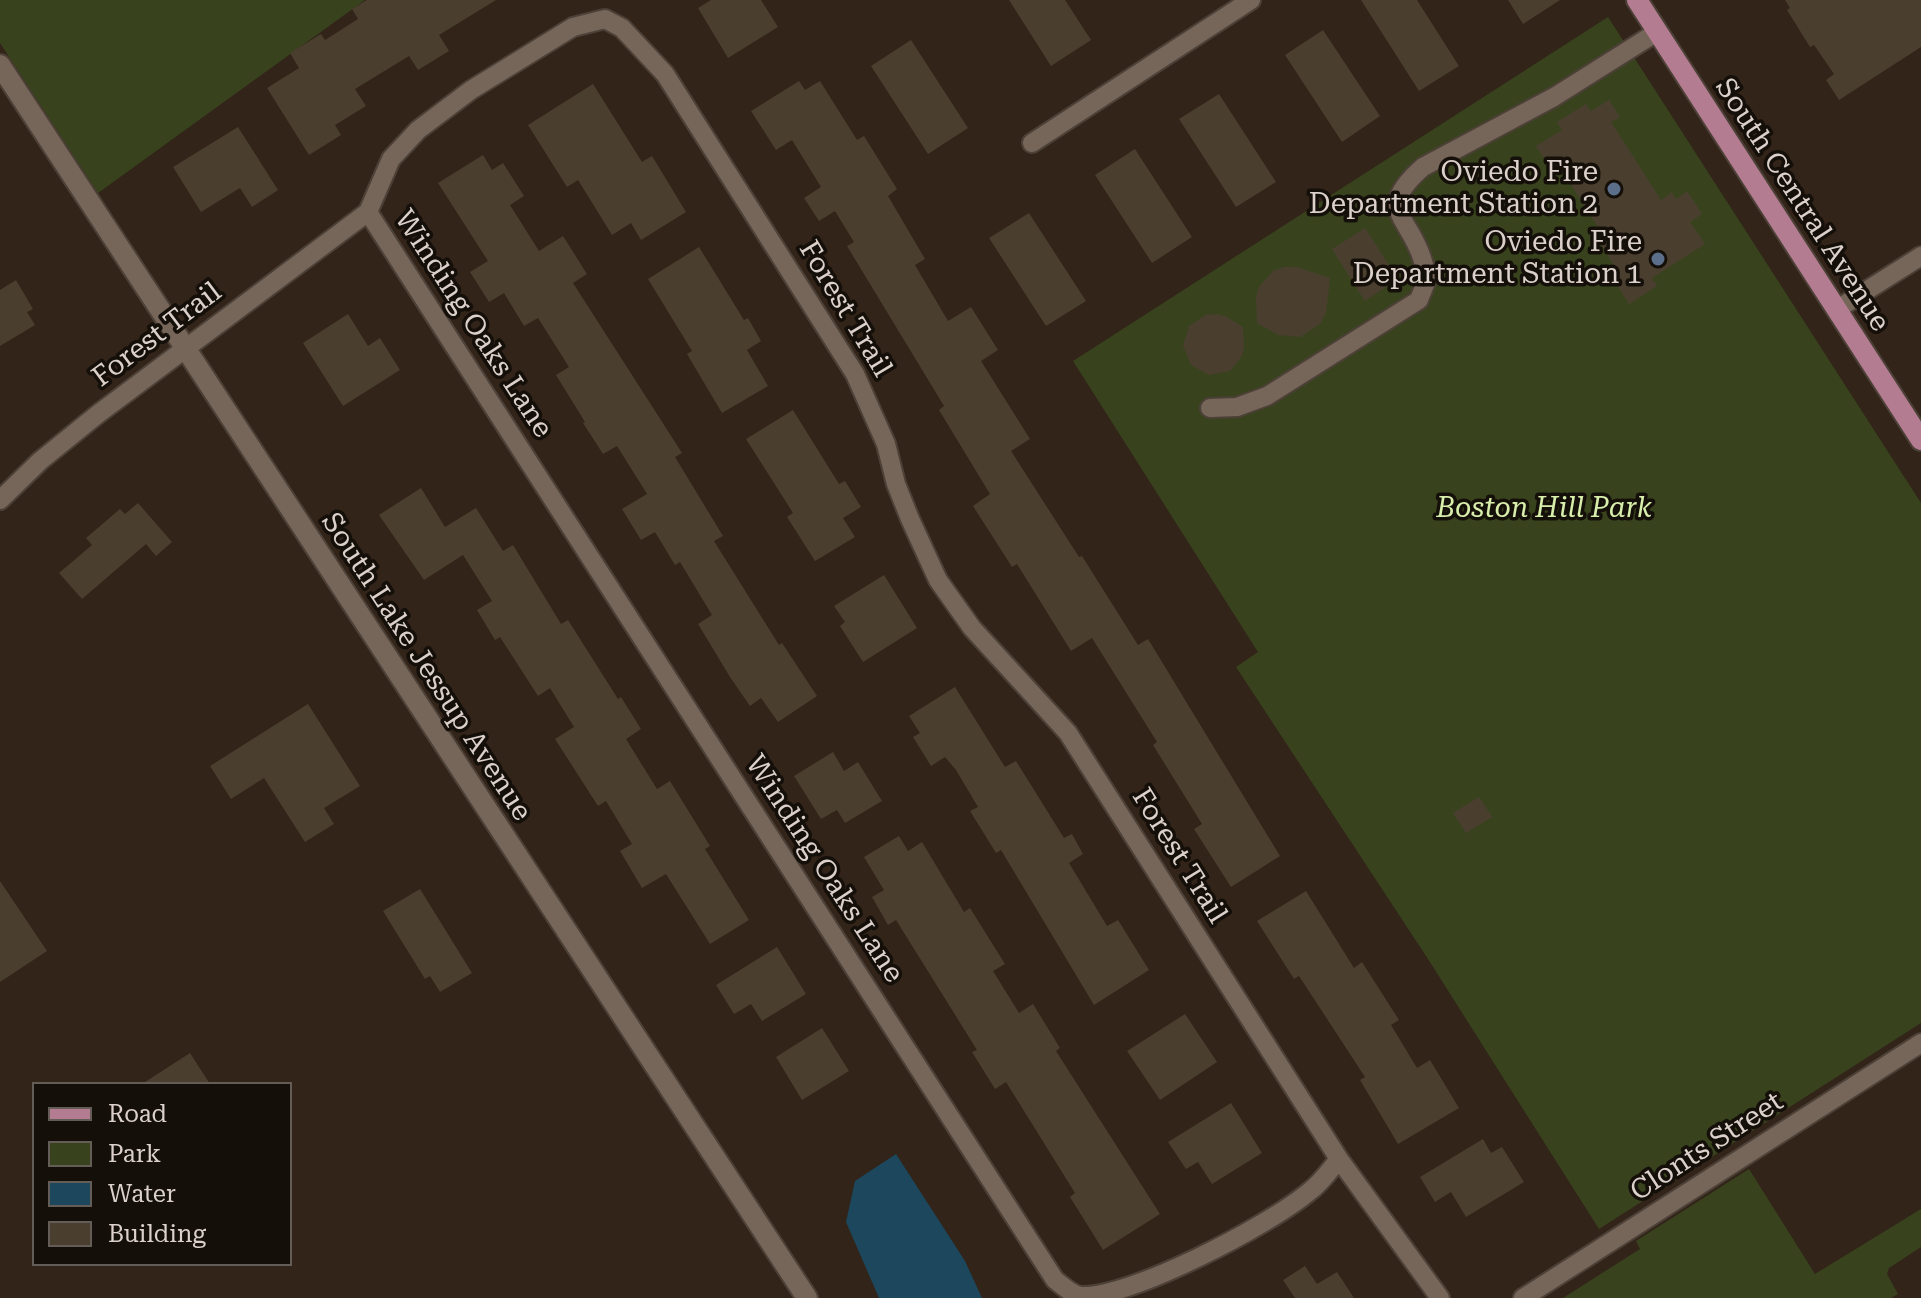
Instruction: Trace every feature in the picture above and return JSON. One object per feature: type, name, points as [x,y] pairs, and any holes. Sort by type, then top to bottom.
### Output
[{"type":"main road","name":"South Central Avenue","points":[[1637,0],[1921,440]]},
{"type":"street","points":[[1032,143],[1251,0]]},
{"type":"street","name":"Forest Trail","points":[[0,500],[40,461],[368,212],[391,159],[418,130],[471,90],[573,27],[605,19],[622,28],[665,74],[855,374],[886,444],[896,484],[910,519],[938,580],[972,628],[1068,733],[1339,1159],[1440,1298]]},
{"type":"street","points":[[1210,408],[1237,407],[1267,396],[1419,300],[1427,276],[1417,245],[1401,221],[1397,204],[1404,183],[1423,167],[1554,97],[1657,32]]},
{"type":"street","name":"South Lake Jessup Avenue","points":[[0,65],[807,1298]]},
{"type":"street","name":"Winding Oaks Lane","points":[[368,212],[1055,1280],[1077,1296],[1105,1294],[1163,1275],[1258,1224],[1311,1191],[1339,1159]]},
{"type":"street","points":[[1836,310],[1921,256]]},
{"type":"street","name":"Clonts Street","points":[[1523,1298],[1921,1043]]},
{"type":"green space","points":[[0,0],[365,0],[98,193],[0,43]]},
{"type":"green space","name":"Boston Hill Park","points":[[1608,17],[1921,503],[1921,1023],[1599,1229],[1428,959],[1236,667],[1258,652],[1073,361]]},
{"type":"green space","points":[[1749,1169],[1815,1274],[1921,1209],[1921,1247],[1889,1268],[1887,1274],[1898,1294],[1891,1298],[1563,1298],[1640,1249],[1636,1241]]},
{"type":"water","points":[[896,1154],[965,1261],[982,1298],[879,1298],[846,1222],[855,1181]]},
{"type":"building","points":[[367,0],[496,0],[439,35],[449,51],[418,70],[409,56],[355,89],[366,106],[335,125],[341,135],[309,155],[267,88],[299,68],[290,53],[321,34],[325,40],[358,19],[352,9]]},
{"type":"building","points":[[711,0],[761,0],[778,27],[728,58],[698,8]]},
{"type":"building","points":[[1009,0],[1065,0],[1091,40],[1051,66]]},
{"type":"building","points":[[1361,0],[1417,0],[1459,66],[1419,91]]},
{"type":"building","points":[[1508,0],[1560,0],[1523,24]]},
{"type":"building","points":[[1785,0],[1921,0],[1921,47],[1839,100],[1826,80],[1834,74],[1814,45],[1810,47],[1787,10],[1790,8]]},
{"type":"building","points":[[1323,30],[1380,116],[1342,142],[1285,55]]},
{"type":"building","points":[[911,40],[968,128],[928,154],[871,66]]},
{"type":"building","points":[[799,81],[805,90],[820,81],[857,140],[864,136],[897,189],[888,196],[925,259],[915,265],[948,321],[971,307],[998,350],[981,361],[1030,439],[1011,451],[1138,645],[1148,639],[1280,856],[1231,887],[1194,829],[1202,824],[1153,745],[1157,742],[1092,638],[1071,651],[1017,564],[1012,567],[973,506],[990,494],[939,410],[944,406],[847,246],[854,242],[835,211],[819,221],[804,198],[821,187],[792,140],[776,150],[751,111]]},
{"type":"building","points":[[593,84],[642,162],[652,156],[686,212],[641,240],[631,223],[612,235],[578,180],[567,187],[528,125]]},
{"type":"building","points":[[1219,94],[1276,182],[1236,207],[1179,119]]},
{"type":"building","points":[[1609,100],[1620,117],[1611,122],[1661,200],[1672,192],[1676,199],[1687,191],[1702,214],[1690,222],[1705,244],[1652,278],[1657,286],[1629,304],[1612,277],[1619,273],[1599,242],[1605,238],[1554,158],[1547,163],[1536,146],[1562,130],[1557,122],[1586,104],[1591,111]]},
{"type":"building","points":[[238,127],[278,190],[252,207],[240,188],[201,212],[173,167]]},
{"type":"building","points":[[1135,149],[1192,237],[1152,263],[1095,175]]},
{"type":"building","points":[[483,155],[492,170],[503,163],[524,196],[510,205],[539,251],[563,236],[587,274],[573,283],[682,453],[675,457],[723,536],[714,541],[779,645],[782,643],[817,696],[778,722],[761,698],[750,706],[730,677],[698,624],[712,615],[680,562],[675,565],[655,532],[641,540],[622,509],[647,494],[617,446],[603,454],[583,423],[556,375],[569,367],[538,318],[524,326],[504,293],[489,302],[470,272],[488,261],[438,183]]},
{"type":"building","points":[[1029,213],[1086,301],[1046,326],[989,238]]},
{"type":"building","points":[[1365,228],[1398,279],[1365,301],[1332,249]]},
{"type":"building","points":[[699,247],[744,320],[748,318],[761,341],[747,350],[768,386],[722,413],[687,354],[692,351],[648,279]]},
{"type":"building","points":[[1297,267],[1330,278],[1326,313],[1320,324],[1300,337],[1278,335],[1257,323],[1258,288],[1273,271]]},
{"type":"building","points":[[16,280],[33,309],[27,312],[35,325],[0,346],[0,290]]},
{"type":"building","points":[[348,314],[368,346],[380,338],[400,370],[343,406],[303,343]]},
{"type":"building","points":[[1216,314],[1243,327],[1244,347],[1242,356],[1230,371],[1209,375],[1191,365],[1183,346],[1189,326],[1206,315]]},
{"type":"building","points":[[793,410],[839,484],[845,481],[861,507],[843,518],[855,537],[815,561],[787,517],[793,513],[746,439]]},
{"type":"building","points":[[421,488],[445,527],[476,508],[503,551],[513,545],[561,624],[568,620],[618,699],[621,697],[641,729],[626,739],[657,789],[670,781],[710,846],[705,849],[749,920],[710,944],[666,874],[642,888],[620,851],[632,844],[606,801],[598,806],[555,739],[574,727],[550,688],[538,696],[500,637],[495,640],[477,610],[492,601],[463,555],[424,580],[379,515]]},
{"type":"building","points":[[138,503],[172,542],[156,556],[146,544],[82,599],[59,573],[92,545],[86,538],[120,509],[125,514]]},
{"type":"building","points":[[884,575],[917,628],[863,662],[840,626],[845,622],[834,606]]},
{"type":"building","points":[[955,687],[1005,767],[1016,761],[1064,838],[1072,834],[1083,854],[1069,863],[1107,926],[1118,920],[1149,970],[1094,1005],[1001,850],[996,853],[970,811],[978,807],[956,770],[945,757],[931,766],[913,737],[920,733],[909,716]]},
{"type":"building","points":[[308,704],[360,786],[324,808],[334,824],[305,842],[264,778],[231,799],[210,766]]},
{"type":"building","points":[[833,752],[844,771],[858,762],[882,801],[845,823],[837,810],[821,819],[794,776]]},
{"type":"building","points":[[1479,797],[1492,817],[1466,833],[1453,813]]},
{"type":"building","points":[[899,836],[908,851],[922,842],[964,912],[970,908],[1005,964],[993,971],[1019,1013],[1033,1004],[1060,1048],[1056,1051],[1160,1214],[1103,1250],[1070,1197],[1075,1193],[1006,1082],[995,1089],[972,1052],[977,1050],[896,920],[888,925],[872,897],[884,890],[864,857]]},
{"type":"building","points":[[0,881],[47,951],[0,982]]},
{"type":"building","points":[[420,889],[472,973],[440,992],[430,976],[425,979],[383,911]]},
{"type":"building","points":[[1306,891],[1354,968],[1362,962],[1399,1020],[1391,1025],[1417,1068],[1430,1060],[1459,1108],[1398,1144],[1360,1080],[1365,1077],[1299,976],[1294,979],[1257,921]]},
{"type":"building","points":[[777,947],[806,994],[762,1021],[751,1004],[734,1014],[716,985]]},
{"type":"building","points":[[1185,1014],[1217,1062],[1160,1100],[1127,1051]]},
{"type":"building","points":[[822,1028],[849,1071],[802,1100],[776,1057]]},
{"type":"building","points":[[190,1053],[209,1082],[145,1082]]},
{"type":"building","points":[[1231,1103],[1262,1153],[1212,1184],[1198,1162],[1186,1169],[1168,1142]]},
{"type":"building","points":[[1483,1139],[1491,1153],[1502,1147],[1524,1182],[1466,1217],[1451,1192],[1435,1202],[1420,1177]]},
{"type":"building","points":[[1305,1266],[1317,1284],[1337,1272],[1354,1298],[1295,1298],[1283,1280]]},
{"type":"place","name":"Oviedo Fire Department Station 2","points":[[1614,189]]},
{"type":"place","name":"Oviedo Fire Department Station 1","points":[[1658,259]]}]
